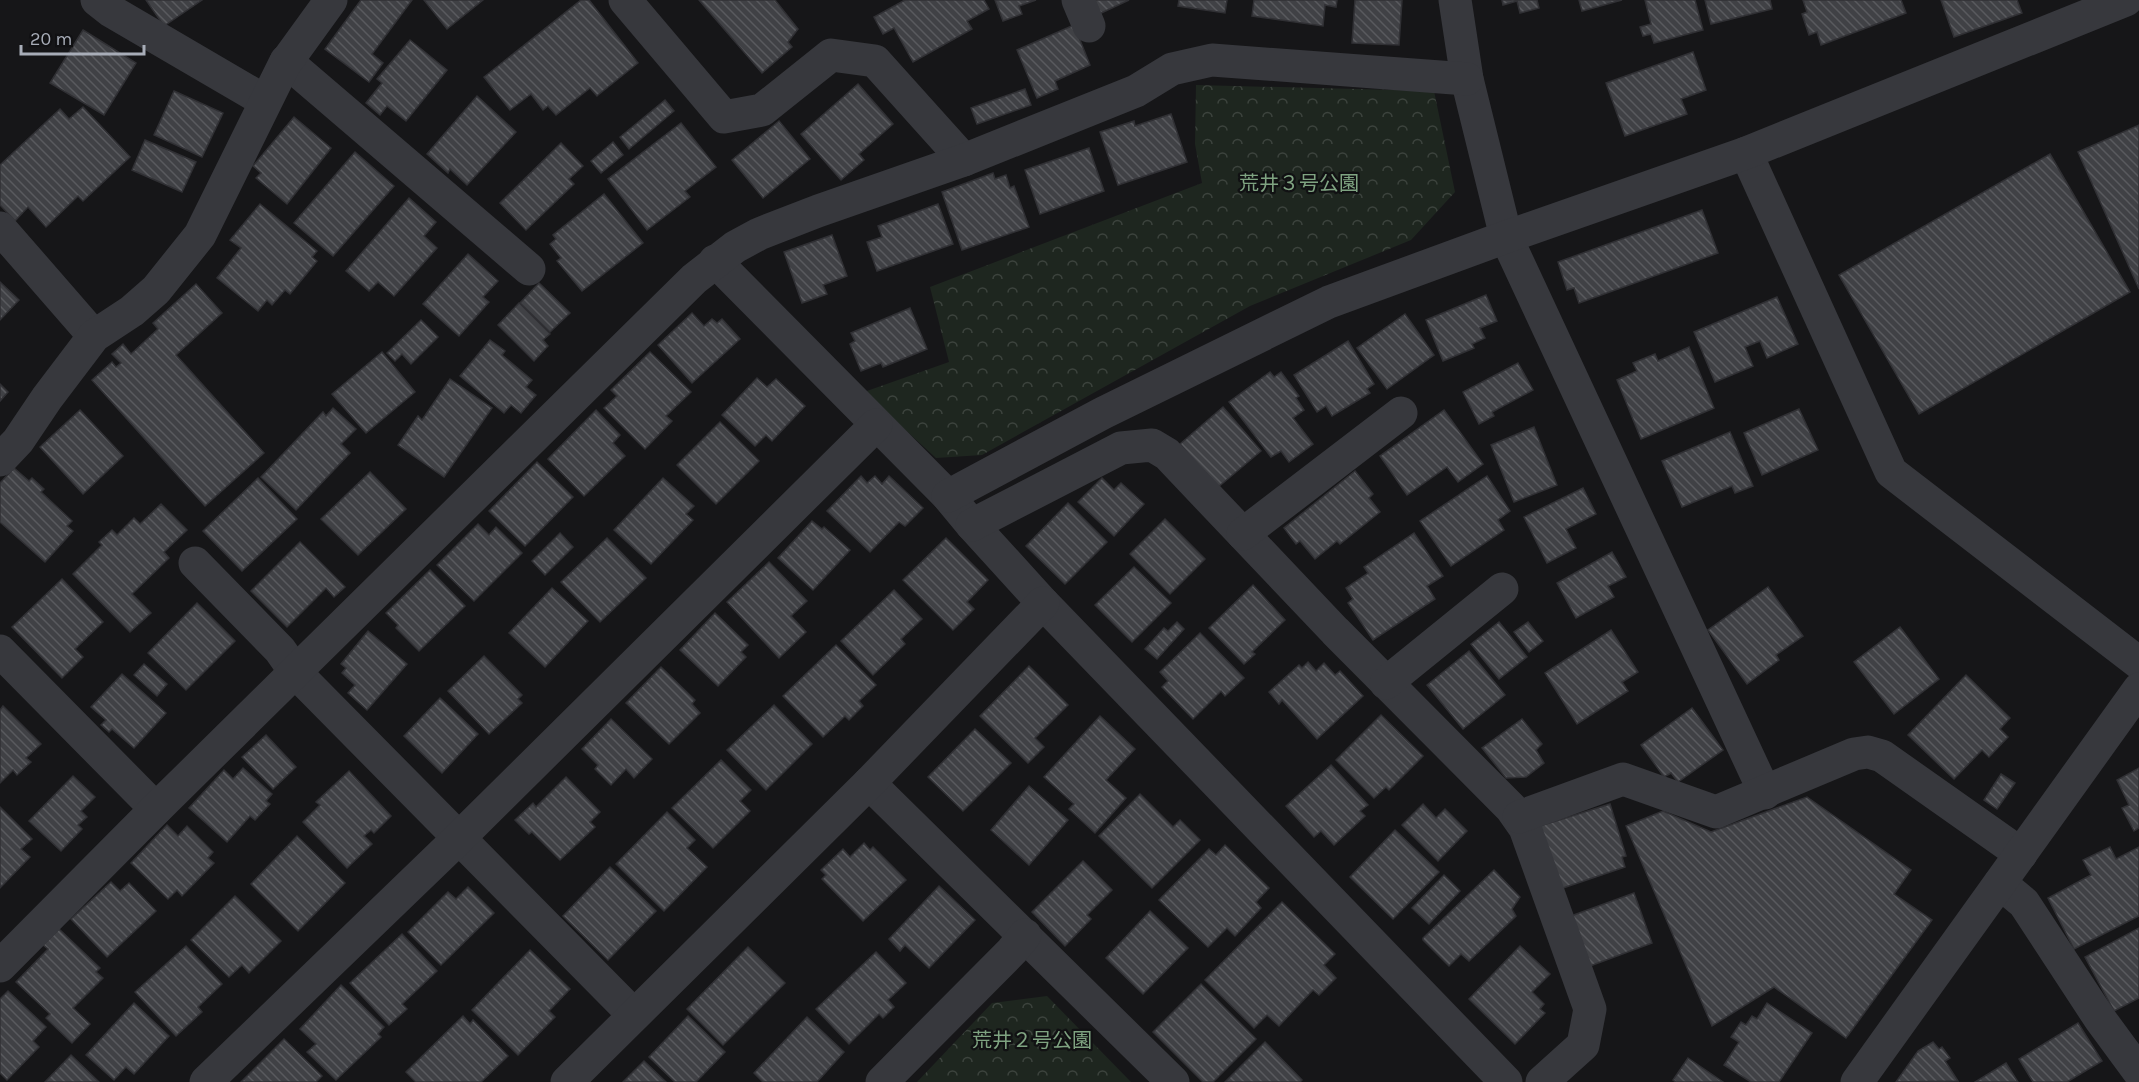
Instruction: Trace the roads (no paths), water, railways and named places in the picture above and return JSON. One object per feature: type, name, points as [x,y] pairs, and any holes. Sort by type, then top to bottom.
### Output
[{"type":"street","points":[[97,0],[111,11],[265,101]]},
{"type":"street","points":[[0,460],[18,441],[94,336],[132,311],[156,290],[200,235],[286,61],[331,0]]},
{"type":"street","points":[[625,0],[724,117],[762,110],[831,55],[875,61],[964,160]]},
{"type":"street","points":[[1455,0],[1467,79],[1506,237],[1765,793]]},
{"type":"street","points":[[948,496],[1103,413],[1329,302],[1746,153],[2126,0]]},
{"type":"street","points":[[6,948],[156,809],[296,673],[694,279],[735,247],[759,234],[818,211],[964,160],[1136,91],[1172,69],[1212,60],[1467,79]]},
{"type":"street","points":[[286,61],[529,269]]},
{"type":"street","points":[[1746,153],[1891,472],[2139,663]]},
{"type":"street","points":[[0,228],[94,336]]},
{"type":"street","points":[[715,261],[948,496],[1043,603],[1506,1082]]},
{"type":"street","points":[[1243,534],[1401,413]]},
{"type":"street","points":[[206,1082],[460,837],[876,425]]},
{"type":"street","points":[[972,525],[1121,448],[1152,445],[1167,454],[1386,683],[1519,817],[1525,828],[1590,1009],[1583,1045],[1542,1082]]},
{"type":"street","points":[[195,563],[280,650],[296,673],[634,1016]]},
{"type":"street","points":[[1386,683],[1502,589]]},
{"type":"street","points":[[567,1082],[869,783],[1043,603]]},
{"type":"street","points":[[0,651],[156,809]]},
{"type":"street","points":[[1857,1082],[2139,689]]},
{"type":"street","points":[[1519,817],[1623,779],[1716,812],[1854,754],[1869,752],[1882,756],[2021,854]]},
{"type":"street","points":[[869,783],[1173,1082]]},
{"type":"street","points":[[2000,883],[2024,903],[2100,1019],[2139,1072]]},
{"type":"street","points":[[882,1082],[1012,951],[1025,934]]},
{"type":"park label","name":"荒井３号公園","points":[[1299,183]]},
{"type":"park label","name":"荒井２号公園","points":[[1032,1040]]}]
